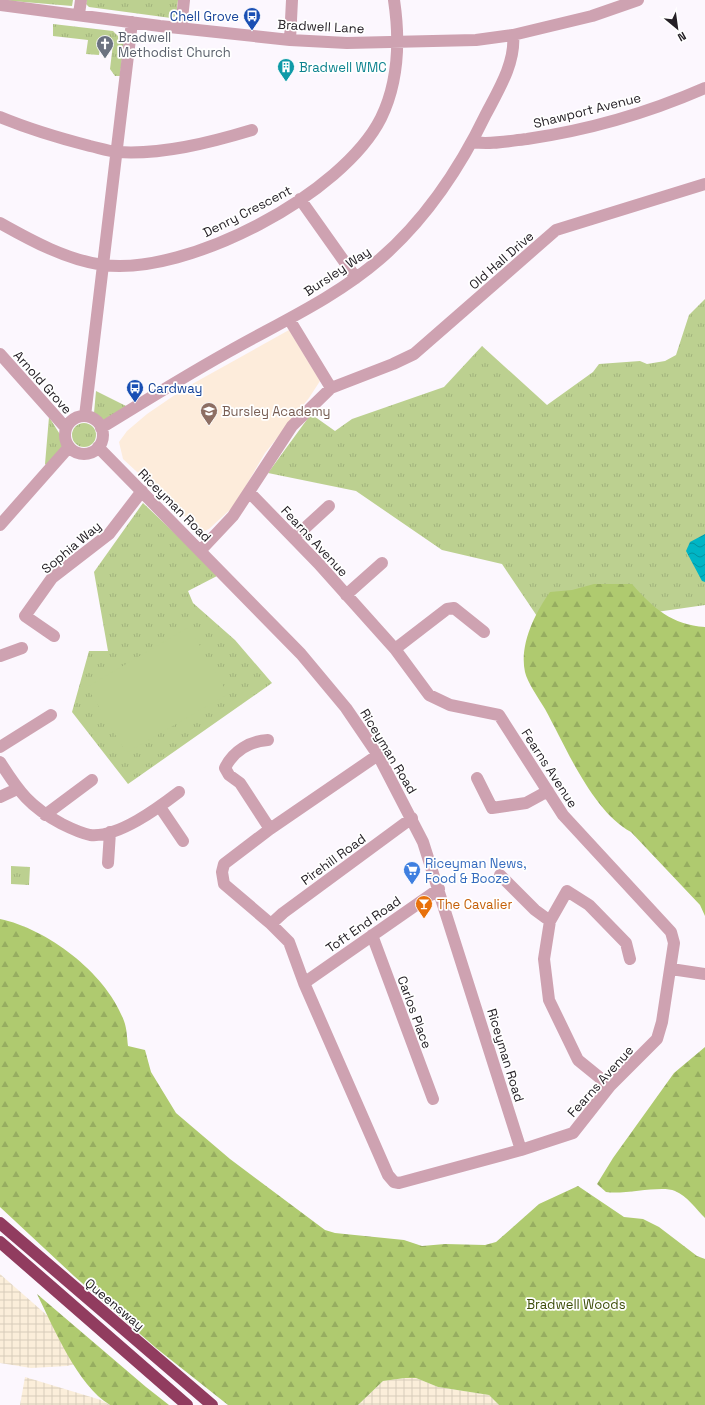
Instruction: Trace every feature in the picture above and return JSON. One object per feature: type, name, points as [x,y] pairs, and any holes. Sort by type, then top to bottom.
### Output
[{"type":"highway","name":"Queensway","points":[[0,1223],[212,1405]]},
{"type":"highway","points":[[0,1242],[187,1405]]},
{"type":"street","points":[[79,14],[81,0]]},
{"type":"street","points":[[181,28],[184,0]]},
{"type":"street","points":[[290,40],[292,0]]},
{"type":"street","name":"Denry Crescent","points":[[0,223],[55,250],[104,265],[152,262],[204,249],[260,223],[300,199],[338,171],[356,155],[370,137],[381,118],[390,96],[396,65],[398,26],[394,0]]},
{"type":"street","name":"Bradwell Lane","points":[[0,5],[290,40],[347,43],[476,40],[513,35],[592,16],[638,0]]},
{"type":"street","points":[[85,416],[132,22]]},
{"type":"street","name":"Bursley Way","points":[[101,428],[228,352],[289,320],[356,278],[381,259],[415,223],[448,182],[472,142],[501,84],[514,42],[513,35]]},
{"type":"street","name":"Shawport Avenue","points":[[472,142],[486,145],[560,134],[620,119],[670,103],[705,88]]},
{"type":"street","points":[[0,117],[60,139],[116,152],[146,151],[192,145],[221,139],[252,130]]},
{"type":"street","name":"Old Hall Drive","points":[[331,388],[393,364],[414,354],[556,230],[705,184]]},
{"type":"street","points":[[300,199],[356,278]]},
{"type":"street","points":[[200,550],[233,516],[292,426],[331,388],[289,320]]},
{"type":"street","name":"Arnold Grove","points":[[0,354],[66,428]]},
{"type":"street","points":[[85,416],[96,421],[101,428],[102,440],[98,447],[86,454],[79,453],[69,447],[65,438],[66,428],[75,418],[85,416]]},
{"type":"street","points":[[0,524],[69,447]]},
{"type":"street","name":"Riceyman Road","points":[[98,447],[301,654],[346,708],[378,755],[424,842],[521,1150]]},
{"type":"street","name":"Sophia Way","points":[[54,636],[25,616],[52,578],[109,534],[142,491]]},
{"type":"street","name":"Fearns Avenue","points":[[249,492],[294,538],[395,649],[429,695],[450,705],[499,715],[563,815],[671,932],[674,943],[662,1022],[657,1039],[610,1086],[573,1132],[521,1150],[399,1183],[394,1182],[388,1175],[304,984],[289,942],[271,924],[224,884],[222,872],[224,864],[270,829],[378,755]]},
{"type":"street","points":[[294,538],[329,506]]},
{"type":"street","points":[[346,595],[382,563]]},
{"type":"street","points":[[395,649],[447,609],[454,608],[479,631]]},
{"type":"street","points":[[0,656],[22,648]]},
{"type":"street","points":[[0,747],[51,715]]},
{"type":"street","points":[[268,740],[254,741],[230,757],[226,768],[229,775],[240,783],[270,829]]},
{"type":"street","points":[[0,762],[17,789],[34,807],[45,815],[69,828],[90,835],[110,832],[132,824],[160,807],[179,792]]},
{"type":"street","points":[[477,778],[492,808],[526,803],[548,791]]},
{"type":"street","points":[[45,815],[92,780]]},
{"type":"street","points":[[0,796],[17,789]]},
{"type":"street","points":[[160,807],[183,841]]},
{"type":"street","name":"Pirehill Road","points":[[271,924],[283,912],[412,818]]},
{"type":"street","points":[[108,863],[110,832]]},
{"type":"street","points":[[500,875],[535,910],[550,920]]},
{"type":"street","name":"Toft End Road","points":[[304,984],[372,934],[439,889]]},
{"type":"street","points":[[610,1086],[578,1060],[549,1000],[544,959],[550,920],[567,891],[589,905],[626,943],[630,959]]},
{"type":"street","name":"Carlos Place","points":[[372,934],[433,1099]]},
{"type":"street","points":[[671,969],[705,974]]},
{"type":"shaded area","name":"Bursley Academy","points":[[289,330],[320,381],[309,398],[265,453],[234,506],[209,529],[202,532],[123,459],[119,442],[127,431],[147,414],[185,388]]},
{"type":"shaded area","points":[[0,1274],[90,1353],[80,1363],[67,1366],[31,1368],[0,1363]]},
{"type":"shaded area","points":[[25,1377],[101,1400],[110,1405],[20,1405]]},
{"type":"shaded area","points":[[416,1378],[438,1387],[489,1395],[499,1405],[358,1405],[383,1381]]},
{"type":"green space","points":[[0,0],[73,0],[72,6]]},
{"type":"green space","points":[[87,0],[178,0],[176,16],[171,18],[89,7],[86,4]]},
{"type":"green space","points":[[53,24],[113,31],[124,42],[120,76],[115,76],[110,69],[113,44],[101,42],[99,55],[86,54],[88,40],[53,36]]},
{"type":"green space","points":[[705,299],[705,605],[545,628],[502,564],[442,550],[356,491],[268,473],[311,414],[335,431],[352,419],[444,387],[482,346],[547,405],[593,372],[599,364],[640,361],[647,364],[665,361],[676,355],[689,315]]},
{"type":"green space","points":[[96,391],[128,407],[104,420],[96,417],[94,413]]},
{"type":"green space","points":[[49,417],[66,444],[47,466],[45,464]]},
{"type":"green space","points":[[84,423],[89,424],[95,430],[95,440],[89,446],[84,447],[79,446],[73,440],[72,435],[73,430],[79,424]]},
{"type":"green space","points":[[143,503],[201,558],[217,576],[188,591],[193,603],[235,640],[272,683],[128,784],[72,712],[89,651],[108,651],[94,572]]},
{"type":"green space","points":[[594,584],[632,584],[648,601],[664,614],[683,623],[705,627],[705,916],[700,905],[631,832],[617,822],[604,809],[592,794],[581,777],[526,676],[524,651],[526,640],[534,619],[550,592],[572,590]]},
{"type":"green space","points":[[189,627],[228,694],[126,753],[87,687]]},
{"type":"green space","points":[[11,866],[30,867],[29,885],[11,884]]},
{"type":"green space","name":"Bradwell Woods","points":[[0,919],[18,924],[56,943],[74,956],[90,971],[116,1004],[125,1024],[128,1046],[145,1050],[151,1072],[176,1113],[230,1159],[325,1230],[335,1233],[404,1240],[422,1246],[445,1244],[485,1245],[496,1242],[539,1204],[578,1186],[624,1217],[643,1219],[659,1227],[697,1256],[705,1259],[705,1405],[499,1405],[489,1395],[438,1387],[416,1378],[405,1378],[383,1381],[358,1405],[228,1405],[156,1348],[74,1276],[0,1207]]},
{"type":"green space","points":[[705,1047],[705,1218],[687,1199],[679,1193],[669,1189],[652,1189],[614,1193],[606,1192],[597,1184],[613,1158],[674,1073]]},
{"type":"green space","points":[[37,1294],[169,1405],[110,1405],[98,1396],[87,1384],[68,1355]]},
{"type":"water","points":[[705,534],[705,582],[702,581],[686,551],[690,542]]},
{"type":"place","name":"Chell Grove","points":[[252,31]]},
{"type":"place","name":"Bradwell Methodist Church","points":[[105,59]]},
{"type":"place","name":"Bradwell WMC","points":[[286,82]]},
{"type":"place","name":"Cardway","points":[[135,403]]},
{"type":"place","name":"Bursley Academy","points":[[209,426]]},
{"type":"place","name":"Riceyman News, Food & Booze","points":[[412,885]]},
{"type":"place","name":"The Cavalier","points":[[424,919]]}]
